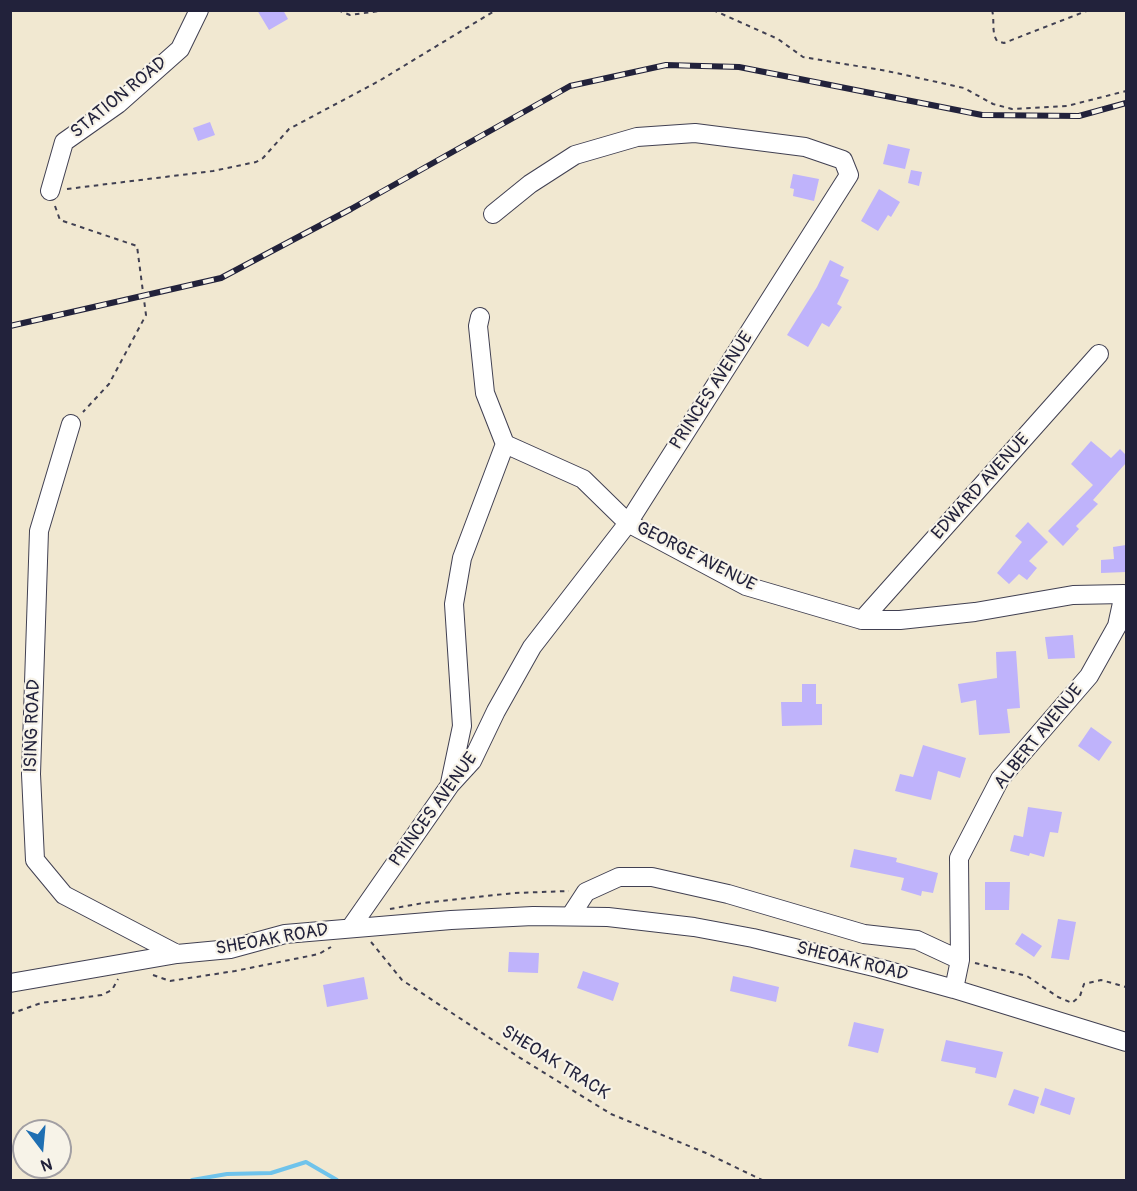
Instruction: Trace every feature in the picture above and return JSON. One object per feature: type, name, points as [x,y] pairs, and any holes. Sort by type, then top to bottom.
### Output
[{"type":"street","name":"STATION ROAD","points":[[50,191],[64,142],[118,104],[180,49],[199,10]]},
{"type":"street","name":"PRINCES AVENUE","points":[[358,927],[450,785],[472,761],[496,711],[532,647],[628,523],[849,175],[843,160],[805,147],[695,133],[637,137],[575,155],[530,184],[493,214]]},
{"type":"street","points":[[450,785],[462,726],[454,604],[462,558],[505,444],[484,393],[478,326],[480,317]]},
{"type":"street","name":"EDWARD AVENUE","points":[[862,620],[1099,354]]},
{"type":"street","name":"ISING ROAD","points":[[72,424],[39,531],[31,774],[35,860],[64,895],[177,954]]},
{"type":"street","name":"GEORGE AVENUE","points":[[505,444],[583,479],[628,523],[746,586],[862,620],[900,620],[975,612],[1073,595],[1124,594]]},
{"type":"street","name":"ALBERT AVENUE","points":[[954,989],[960,960],[959,858],[1000,779],[1089,676],[1117,626],[1124,594]]},
{"type":"street","name":"SHEOAK ROAD","points":[[586,892],[619,877],[651,877],[728,894],[864,934],[917,940],[960,960]]},
{"type":"street","points":[[571,915],[586,892]]},
{"type":"street","name":"SHEOAK ROAD","points":[[10,983],[177,954],[230,949],[285,934],[358,927],[571,915],[640,920],[753,938],[954,989],[1126,1042]]},
{"type":"path","points":[[338,10],[350,15],[387,10]]},
{"type":"path","points":[[72,424],[109,384],[146,315],[137,246],[60,220],[50,191],[213,171],[256,162],[263,158],[289,129],[379,81],[496,10]]},
{"type":"path","points":[[713,10],[778,39],[803,57],[887,71],[964,88],[993,104],[1012,109],[1066,106],[1126,91]]},
{"type":"path","points":[[992,10],[993,34],[997,41],[1004,43],[1089,10]]},
{"type":"path","points":[[358,927],[393,907],[514,893],[558,890],[586,892]]},
{"type":"path","name":"SHEOAK TRACK","points":[[358,927],[402,980],[517,1056],[611,1114],[706,1153],[762,1180]]},
{"type":"path","points":[[146,972],[170,981],[319,954],[338,942]]},
{"type":"path","points":[[960,960],[1027,975],[1058,997],[1072,1003],[1080,996],[1084,984],[1101,980],[1126,987]]},
{"type":"path","points":[[10,1014],[41,1004],[102,995],[111,990],[124,975]]},
{"type":"building","points":[[257,10],[283,10],[288,19],[269,30]]},
{"type":"building","points":[[210,122],[215,135],[198,141],[193,128]]},
{"type":"building","points":[[888,144],[910,149],[905,169],[883,164]]},
{"type":"building","points":[[911,170],[922,172],[919,186],[908,183]]},
{"type":"building","points":[[793,174],[819,179],[814,201],[793,196],[794,189],[790,188]]},
{"type":"building","points":[[879,189],[900,202],[891,217],[888,215],[878,231],[861,221]]},
{"type":"building","points":[[830,260],[844,267],[840,276],[849,280],[837,304],[842,307],[829,327],[822,323],[808,347],[787,335],[817,287]]},
{"type":"building","points":[[1091,441],[1111,458],[1120,449],[1126,455],[1126,463],[1093,500],[1098,504],[1076,526],[1079,529],[1063,546],[1048,531],[1093,485],[1071,464]]},
{"type":"building","points":[[1028,522],[1048,542],[1029,561],[1037,568],[1027,580],[1019,574],[1009,584],[997,573],[1022,542],[1015,536]]},
{"type":"building","points":[[1126,545],[1126,572],[1101,573],[1101,560],[1114,559],[1113,547]]},
{"type":"building","points":[[1073,635],[1075,658],[1048,659],[1045,637]]},
{"type":"building","points":[[1016,651],[1020,708],[1007,709],[1010,733],[979,735],[976,700],[961,703],[958,684],[997,678],[996,652]]},
{"type":"building","points":[[802,684],[816,684],[816,704],[822,704],[822,725],[782,726],[781,702],[802,702]]},
{"type":"building","points":[[1091,727],[1112,742],[1099,761],[1078,746]]},
{"type":"building","points":[[923,745],[966,758],[960,778],[938,771],[931,800],[895,791],[900,774],[913,777]]},
{"type":"building","points":[[1028,807],[1062,812],[1058,833],[1050,832],[1044,857],[1010,851],[1014,835],[1023,837]]},
{"type":"building","points":[[854,849],[897,858],[896,862],[938,873],[933,893],[922,891],[921,896],[901,890],[904,878],[850,867]]},
{"type":"building","points":[[985,882],[1010,882],[1009,910],[985,910]]},
{"type":"building","points":[[1058,919],[1076,922],[1069,960],[1051,958]]},
{"type":"building","points":[[1022,933],[1042,946],[1034,957],[1015,944]]},
{"type":"building","points":[[509,952],[539,953],[538,973],[508,972]]},
{"type":"building","points":[[583,971],[619,983],[613,1001],[577,988]]},
{"type":"building","points":[[733,976],[779,987],[776,1002],[730,991]]},
{"type":"building","points":[[364,977],[368,999],[327,1007],[323,985]]},
{"type":"building","points":[[854,1022],[884,1029],[878,1053],[848,1046]]},
{"type":"building","points":[[946,1040],[1003,1052],[996,1078],[975,1073],[976,1068],[941,1061]]},
{"type":"building","points":[[1045,1088],[1075,1098],[1070,1115],[1040,1105]]},
{"type":"building","points":[[1014,1089],[1039,1097],[1034,1114],[1008,1105]]},
{"type":"waterway","points":[[192,1180],[227,1174],[271,1173],[306,1162],[337,1180]]},
{"type":"railway","points":[[10,326],[221,278],[351,209],[570,86],[666,65],[739,67],[982,115],[1079,116],[1126,103]]}]
